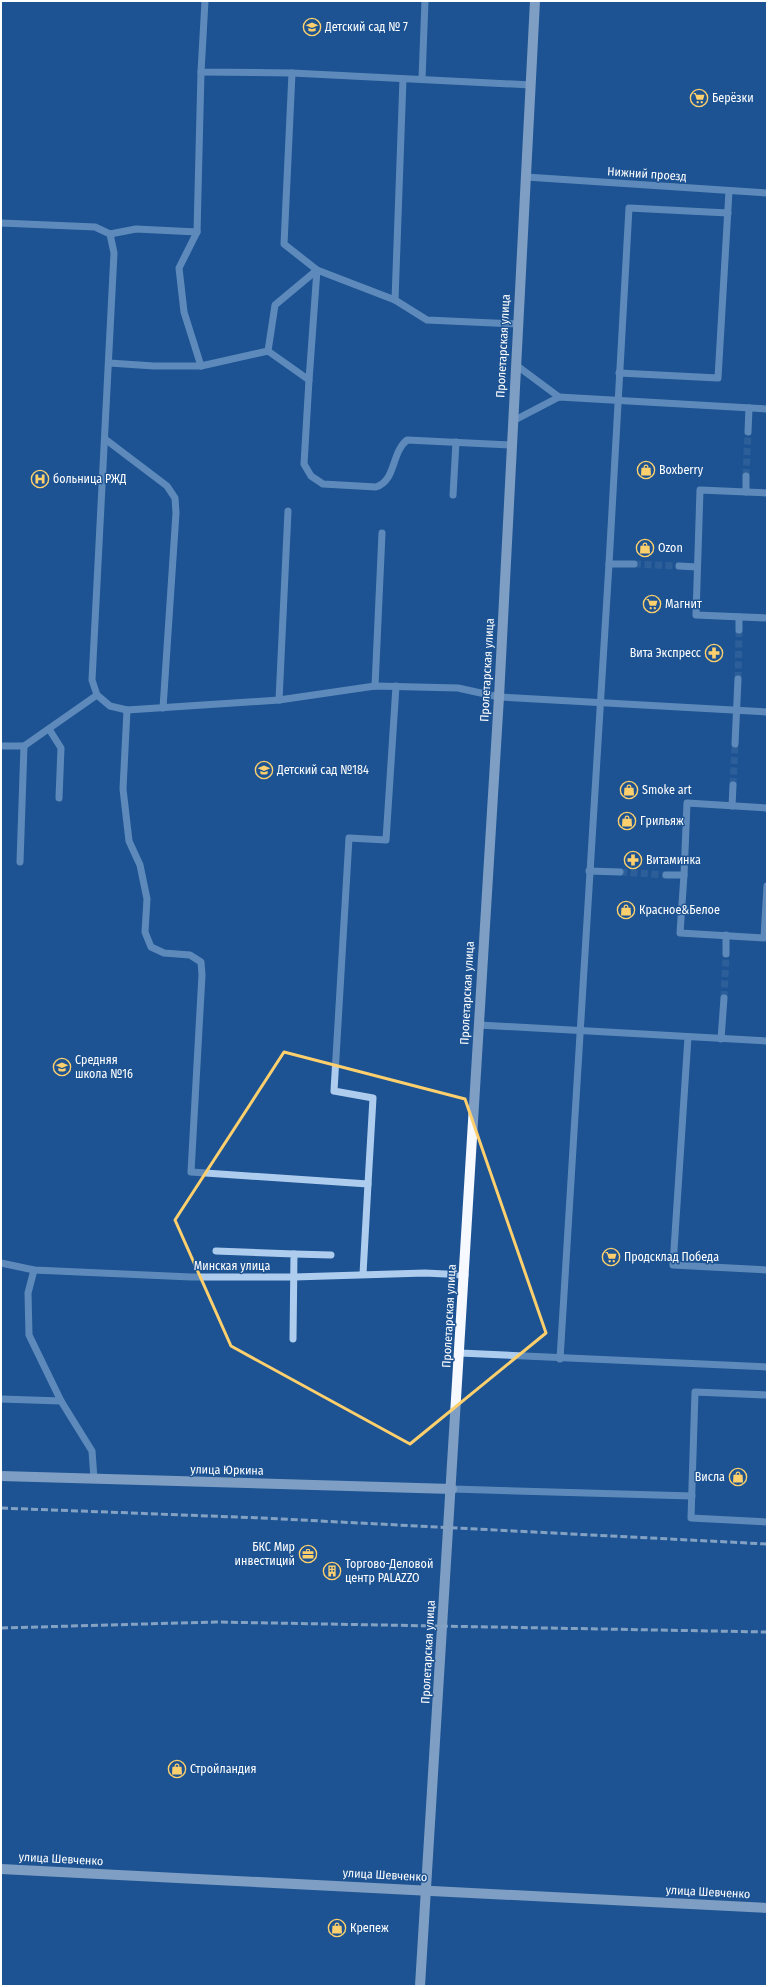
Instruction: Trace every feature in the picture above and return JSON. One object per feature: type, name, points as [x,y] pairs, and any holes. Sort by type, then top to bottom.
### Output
[{"type":"main road","name":"Пролетарская улица","points":[[420,1986],[452,1488],[499,697],[517,324],[535,1]]},
{"type":"main road","name":"улица Юркина","points":[[1,1476],[452,1488]]},
{"type":"main road","name":"улица Шевченко","points":[[1,1869],[767,1908]]},
{"type":"street","points":[[201,366],[184,312],[179,268],[197,232],[201,72],[205,1]]},
{"type":"street","points":[[422,79],[425,1]]},
{"type":"street","points":[[201,72],[292,73],[530,85]]},
{"type":"street","points":[[292,73],[284,244],[317,270],[395,300],[427,320],[517,324]]},
{"type":"street","points":[[395,300],[403,79]]},
{"type":"street","name":"Нижний проезд","points":[[526,177],[767,193]]},
{"type":"street","points":[[619,373],[718,378],[729,191]]},
{"type":"street","points":[[560,1359],[599,703],[609,564],[617,400],[629,208],[728,213]]},
{"type":"street","points":[[1,223],[95,227],[110,234],[136,229],[197,232]]},
{"type":"street","points":[[110,234],[114,253],[92,680],[97,695],[110,706],[127,710],[279,700],[375,686],[396,686],[458,688],[499,697],[767,712]]},
{"type":"street","points":[[268,350],[275,305],[317,270]]},
{"type":"street","points":[[317,270],[304,464],[311,476],[323,484],[376,487],[387,481],[400,445],[408,440],[511,445]]},
{"type":"street","points":[[109,363],[154,366],[201,366],[268,350],[309,380]]},
{"type":"street","points":[[516,365],[559,397]]},
{"type":"street","points":[[513,422],[559,397],[767,409]]},
{"type":"street","points":[[748,432],[749,408]]},
{"type":"street","points":[[105,439],[167,486],[175,498],[176,513],[163,708]]},
{"type":"street","points":[[453,495],[456,442]]},
{"type":"street","points":[[746,476],[746,492]]},
{"type":"street","points":[[767,493],[700,490],[696,615],[767,618]]},
{"type":"street","points":[[279,700],[288,511]]},
{"type":"street","points":[[375,686],[382,533]]},
{"type":"street","points":[[609,564],[634,564]]},
{"type":"street","points":[[679,566],[697,567]]},
{"type":"street","points":[[739,616],[739,630]]},
{"type":"street","points":[[735,744],[738,679]]},
{"type":"street","points":[[363,1274],[373,1098],[334,1091],[349,838],[386,840],[396,686]]},
{"type":"street","points":[[1,746],[24,746],[97,695]]},
{"type":"street","points":[[127,710],[124,789],[129,841],[140,865],[147,899],[145,932],[151,947],[164,953],[190,955],[201,962],[202,975],[191,1172],[368,1184]]},
{"type":"street","points":[[49,729],[61,748],[59,798]]},
{"type":"street","points":[[20,862],[24,746]]},
{"type":"street","points":[[732,806],[733,785]]},
{"type":"street","points":[[767,808],[687,803],[680,933],[764,938],[767,886]]},
{"type":"street","points":[[589,871],[620,872]]},
{"type":"street","points":[[666,875],[684,875]]},
{"type":"street","points":[[726,935],[726,954]]},
{"type":"street","points":[[722,1039],[724,998]]},
{"type":"street","points":[[479,1025],[767,1041]]},
{"type":"street","points":[[688,1037],[673,1265],[767,1270]]},
{"type":"street","points":[[216,1252],[331,1255]]},
{"type":"street","points":[[293,1339],[294,1254]]},
{"type":"street","name":"Минская улица","points":[[1,1263],[34,1270],[191,1277],[294,1277],[425,1273],[464,1275]]},
{"type":"street","points":[[34,1270],[28,1293],[29,1335],[61,1401],[92,1451],[94,1479]]},
{"type":"street","points":[[460,1353],[560,1359],[767,1367]]},
{"type":"street","points":[[767,1395],[695,1392],[690,1518],[767,1522]]},
{"type":"street","points":[[1,1399],[61,1401]]},
{"type":"street","points":[[452,1488],[692,1496]]},
{"type":"highlighted area","points":[[284,1052],[465,1099],[546,1333],[410,1444],[231,1346],[175,1220]]},
{"type":"tunnel","points":[[746,476],[748,432]]},
{"type":"tunnel","points":[[634,564],[679,566]]},
{"type":"tunnel","points":[[738,679],[739,630]]},
{"type":"tunnel","points":[[733,785],[735,744]]},
{"type":"tunnel","points":[[620,872],[666,875]]},
{"type":"tunnel","points":[[724,998],[726,954]]},
{"type":"railway","points":[[1,1508],[262,1518],[767,1544]]},
{"type":"railway","points":[[1,1628],[216,1622],[767,1632]]},
{"type":"place","name":"Детский сад № 7","points":[[312,27]]},
{"type":"place","name":"Берёзки","points":[[699,98]]},
{"type":"place","name":"Boxberry","points":[[646,470]]},
{"type":"place","name":"больница РЖД","points":[[40,479]]},
{"type":"place","name":"Ozon","points":[[645,548]]},
{"type":"place","name":"Магнит","points":[[652,604]]},
{"type":"place","name":"Вита Экспресс","points":[[714,653]]},
{"type":"place","name":"Детский сад №184","points":[[264,770]]},
{"type":"place","name":"Smoke art","points":[[629,790]]},
{"type":"place","name":"Грильяж","points":[[627,821]]},
{"type":"place","name":"Витаминка","points":[[633,860]]},
{"type":"place","name":"Красное&Белое","points":[[626,910]]},
{"type":"place","name":"Средняя школа №16","points":[[62,1067]]},
{"type":"place","name":"Продсклад Победа","points":[[611,1257]]},
{"type":"place","name":"Висла","points":[[738,1477]]},
{"type":"place","name":"БКС Мир инвестиций","points":[[308,1554]]},
{"type":"place","name":"Торгово-Деловой центр PALAZZO","points":[[332,1571]]},
{"type":"place","name":"Стройландия","points":[[177,1769]]},
{"type":"place","name":"Крепеж","points":[[337,1928]]}]
